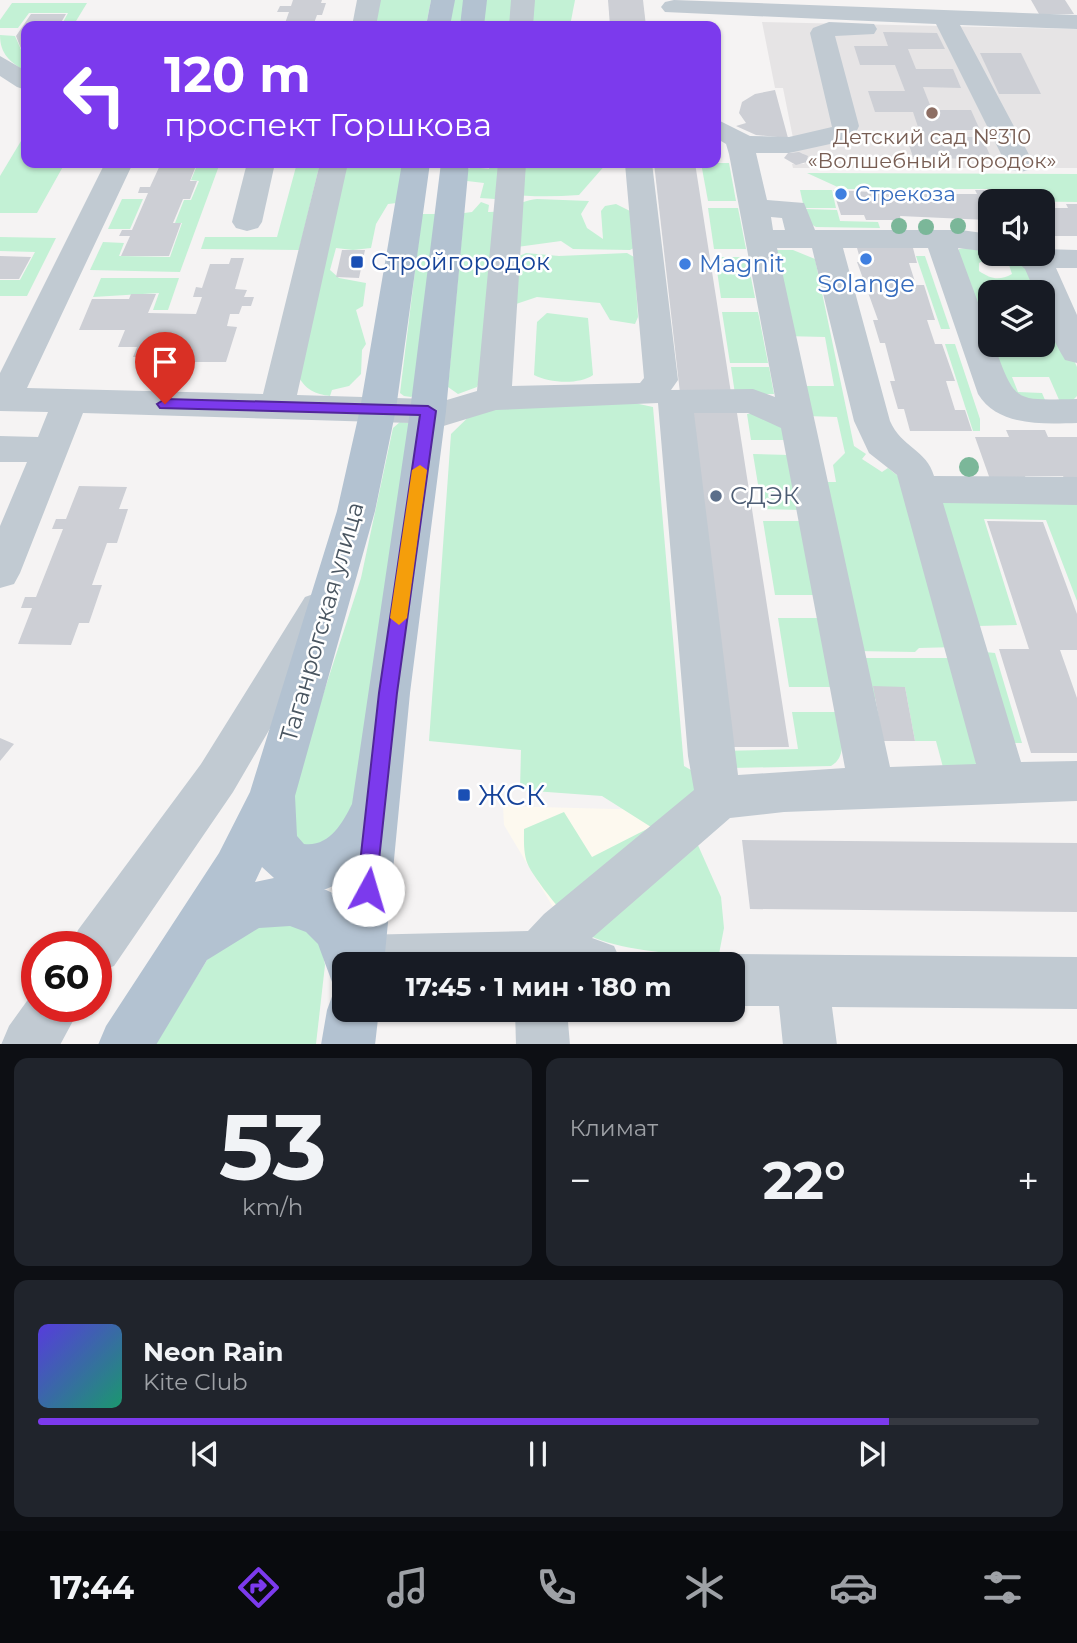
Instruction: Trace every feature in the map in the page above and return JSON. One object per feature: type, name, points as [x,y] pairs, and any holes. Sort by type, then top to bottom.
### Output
[{"type":"main road","points":[[439,21],[443,0]]},
{"type":"main road","points":[[473,21],[475,0]]},
{"type":"main road","name":"Таганрогская улица","points":[[126,1044],[236,869],[272,795],[340,573],[378,409],[415,168]]},
{"type":"main road","points":[[358,952],[388,693],[428,415],[454,168]]},
{"type":"main road","points":[[272,795],[273,838],[278,850],[296,865],[312,869],[336,862],[345,855],[359,841],[376,806]]},
{"type":"main road","points":[[184,950],[232,915],[252,905],[273,900],[310,907],[325,916],[337,928],[346,952]]},
{"type":"main road","points":[[348,1044],[350,1022]]},
{"type":"street","points":[[365,21],[369,0]]},
{"type":"street","points":[[522,21],[523,0]]},
{"type":"street","points":[[723,132],[789,145],[844,133],[846,127],[822,33],[824,30],[947,23],[1016,10],[1077,22]]},
{"type":"street","points":[[674,11],[947,23]]},
{"type":"street","points":[[947,23],[1020,164]]},
{"type":"street","points":[[0,64],[21,79]]},
{"type":"street","points":[[723,132],[757,223],[872,788]]},
{"type":"street","points":[[116,168],[70,270],[2,399],[378,409],[428,415],[494,398],[649,394],[661,380],[639,168]]},
{"type":"street","points":[[247,222],[260,168]]},
{"type":"street","points":[[277,407],[333,168]]},
{"type":"street","points":[[494,398],[512,168]]},
{"type":"street","points":[[757,223],[814,239],[940,239],[978,242]]},
{"type":"street","points":[[814,239],[872,421],[882,444],[914,469],[1005,785]]},
{"type":"street","points":[[940,239],[995,394],[1006,405],[1022,411],[1077,411]]},
{"type":"street","points":[[1055,258],[1077,259]]},
{"type":"street","points":[[1039,266],[1077,352]]},
{"type":"street","points":[[719,798],[710,756],[675,401],[753,401],[796,421]]},
{"type":"street","points":[[0,573],[70,402]]},
{"type":"street","points":[[0,449],[50,450]]},
{"type":"street","points":[[920,489],[1077,491]]},
{"type":"street","points":[[108,931],[217,778],[340,573]]},
{"type":"street","points":[[545,952],[562,931],[719,798],[784,791],[1077,781]]},
{"type":"street","points":[[745,980],[1077,983]]},
{"type":"street","points":[[802,981],[810,1044]]},
{"type":"street","points":[[29,1044],[44,1022]]},
{"type":"street","points":[[542,1022],[543,1044]]},
{"type":"shaded area","name":"Детский сад №310 «Волшебный городок»","points":[[762,22],[1077,29],[1077,168],[793,168],[792,164],[804,164],[809,158],[802,153],[791,152],[793,138],[783,88],[775,88]]},
{"type":"shaded area","points":[[503,806],[653,810],[653,834],[556,912],[504,825]]},
{"type":"green space","points":[[376,0],[431,0],[427,21],[371,21]]},
{"type":"green space","points":[[451,0],[575,0],[571,21],[449,21]]},
{"type":"green space","points":[[12,3],[87,3],[76,21],[64,21],[68,13],[29,13],[18,28],[0,28],[0,20]]},
{"type":"green space","points":[[0,35],[15,36],[21,50],[21,68],[4,53]]},
{"type":"green space","points":[[21,141],[21,168],[62,168],[37,213],[0,213],[0,176]]},
{"type":"green space","points":[[721,163],[729,163],[736,201],[708,201],[702,168],[721,168]]},
{"type":"green space","points":[[196,168],[218,168],[180,272],[90,270],[103,242],[124,243],[119,256],[170,257],[182,223],[175,223],[184,200],[191,200],[199,181],[191,180]]},
{"type":"green space","points":[[296,168],[319,168],[299,250],[201,249],[205,237],[277,237]]},
{"type":"green space","points":[[339,168],[402,168],[397,203],[388,204],[376,224],[371,248],[336,248],[330,270],[339,278],[366,283],[363,306],[356,310],[366,344],[362,350],[361,374],[349,386],[332,390],[330,396],[311,390],[298,376],[316,270]]},
{"type":"green space","points":[[470,168],[603,168],[579,195],[496,193],[495,199],[480,198],[484,183],[467,181],[462,175]]},
{"type":"green space","points":[[807,173],[1077,174],[1077,202],[1055,202],[1055,189],[842,189]]},
{"type":"green space","points":[[800,190],[832,190],[836,208],[804,208]]},
{"type":"green space","points":[[122,199],[143,199],[130,229],[108,229]]},
{"type":"green space","points":[[537,199],[589,201],[581,214],[587,228],[603,239],[601,211],[605,206],[616,204],[630,211],[636,247],[630,250],[573,249],[561,241],[517,247],[484,372],[477,387],[458,394],[448,387],[464,213],[472,212],[481,202],[489,205],[488,212],[494,212]]},
{"type":"green space","points":[[708,208],[738,208],[746,249],[714,249]]},
{"type":"green space","points":[[805,209],[837,210],[840,221],[878,222],[880,228],[816,227],[809,223]]},
{"type":"green space","points":[[422,214],[437,214],[416,393],[411,397],[400,393]]},
{"type":"green space","points":[[0,237],[56,238],[27,296],[0,296],[0,280],[20,280],[35,252],[0,251]]},
{"type":"green space","points":[[978,248],[979,271],[987,276],[1007,276],[1012,274],[1009,266],[1024,266],[1038,280],[978,280],[978,318],[956,261],[959,249]]},
{"type":"green space","points":[[767,250],[793,250],[815,259],[854,446],[866,454],[862,459],[882,472],[888,468],[914,489],[957,647],[919,648],[915,652],[855,651],[822,482],[836,482],[833,465],[845,453],[837,417],[806,416],[792,386],[834,386],[825,337],[784,336]]},
{"type":"green space","points":[[526,253],[559,256],[627,253],[634,257],[638,317],[635,324],[610,320],[600,303],[537,297],[516,304],[515,258]]},
{"type":"green space","points":[[916,256],[925,256],[950,329],[941,329]]},
{"type":"green space","points":[[715,257],[747,257],[755,298],[721,298]]},
{"type":"green space","points":[[101,278],[179,278],[168,310],[153,310],[159,293],[93,297]]},
{"type":"green space","points":[[722,312],[758,312],[768,363],[730,363]]},
{"type":"green space","points":[[547,313],[588,318],[593,375],[564,382],[534,375],[537,322]]},
{"type":"green space","points":[[1055,317],[1077,367],[1077,396],[1073,400],[1060,402],[1049,377],[1012,377],[1018,392],[1042,393],[1045,400],[1023,401],[1008,395],[993,357],[1055,357]]},
{"type":"green space","points":[[945,344],[955,344],[980,419],[980,431],[973,431]]},
{"type":"green space","points":[[731,367],[769,367],[774,394],[735,394]]},
{"type":"green space","points":[[625,401],[653,407],[684,766],[710,781],[697,843],[721,897],[724,928],[719,952],[636,949],[604,941],[583,931],[556,905],[529,867],[525,853],[524,829],[564,812],[592,857],[651,827],[602,796],[520,790],[521,750],[429,741],[451,434],[484,402]]},
{"type":"green space","points":[[761,413],[782,424],[786,440],[751,440],[747,414]]},
{"type":"green space","points":[[400,422],[409,423],[350,836],[314,861],[283,818],[361,578],[393,428]]},
{"type":"green space","points":[[753,454],[789,455],[800,510],[762,509]]},
{"type":"green space","points":[[1077,498],[1077,601],[1046,520],[984,519],[1017,625],[978,626],[941,501]]},
{"type":"green space","points":[[763,521],[801,521],[815,595],[775,595]]},
{"type":"green space","points":[[778,618],[820,618],[833,687],[789,687]]},
{"type":"green space","points":[[985,652],[995,653],[1022,743],[1012,743]]},
{"type":"green space","points":[[863,658],[963,658],[982,753],[975,765],[944,771],[936,741],[915,741],[905,687],[875,699],[883,741]]},
{"type":"green space","points":[[792,712],[836,712],[842,742],[837,761],[831,766],[731,768],[721,751],[798,749]]},
{"type":"green space","points":[[280,912],[320,940],[325,965],[316,1044],[155,1044],[227,928]]},
{"type":"building","points":[[293,0],[322,0],[321,3],[326,3],[322,15],[317,15],[315,21],[286,21],[289,12],[277,12],[280,6],[291,6]]},
{"type":"building","points":[[608,0],[643,0],[645,21],[610,21]]},
{"type":"building","points":[[1031,0],[1065,0],[1074,14],[1039,14]]},
{"type":"building","points":[[31,14],[66,14],[62,21],[26,21]]},
{"type":"building","points":[[21,29],[21,48],[16,36]]},
{"type":"building","points":[[883,32],[937,33],[945,49],[908,49],[916,69],[953,69],[961,88],[923,87],[932,110],[971,110],[980,130],[946,130],[949,137],[982,137],[992,160],[913,157],[905,133],[920,133],[913,112],[875,112],[868,91],[905,91],[895,65],[860,65],[854,46],[888,46]]},
{"type":"building","points":[[980,53],[1021,53],[1041,94],[999,94]]},
{"type":"building","points":[[775,90],[788,138],[756,135],[736,126],[746,123],[739,113],[742,102],[755,94]]},
{"type":"building","points":[[799,152],[808,156],[807,162],[796,165],[784,158],[788,153]]},
{"type":"building","points":[[159,168],[195,168],[190,181],[197,181],[190,199],[183,199],[173,223],[181,223],[169,256],[121,256],[130,236],[119,236],[122,230],[132,230],[148,193],[138,193],[140,187],[150,187]]},
{"type":"building","points":[[655,168],[696,168],[731,393],[680,393]]},
{"type":"building","points":[[833,190],[892,193],[891,190],[941,190],[942,194],[977,194],[975,190],[978,190],[978,220],[900,216],[901,220],[866,220],[864,215],[841,215]]},
{"type":"building","points":[[1066,204],[1077,204],[1077,236],[1055,236],[1055,208],[1068,208]]},
{"type":"building","points":[[857,248],[913,248],[917,263],[909,263],[916,285],[924,285],[935,320],[927,320],[935,344],[942,344],[955,381],[946,381],[955,410],[965,410],[972,431],[910,431],[904,409],[898,409],[890,381],[895,381],[885,343],[880,343],[873,320],[878,320],[857,262],[861,262]]},
{"type":"building","points":[[342,250],[365,250],[359,278],[336,277]]},
{"type":"building","points":[[0,256],[31,257],[19,279],[0,279]]},
{"type":"building","points":[[231,258],[244,258],[235,289],[247,290],[244,297],[254,297],[251,306],[242,306],[239,314],[230,314],[227,326],[237,327],[226,362],[188,362],[192,348],[155,348],[152,357],[133,357],[137,347],[118,347],[125,330],[79,330],[92,299],[129,299],[131,294],[156,294],[148,313],[196,314],[202,297],[193,297],[196,287],[202,288],[210,264],[229,264]]},
{"type":"building","points":[[683,413],[737,413],[789,747],[720,747]]},
{"type":"building","points":[[1006,430],[1045,430],[1048,437],[1077,437],[1077,482],[1066,482],[1063,476],[1025,476],[1027,482],[991,482],[975,437],[1009,437]]},
{"type":"building","points":[[79,486],[127,487],[119,509],[128,509],[117,543],[107,543],[92,585],[102,585],[89,623],[79,623],[71,645],[18,644],[32,608],[21,608],[25,597],[36,597],[63,529],[52,529],[56,519],[66,519]]},
{"type":"building","points":[[987,521],[1043,522],[1077,614],[1077,650],[1060,650],[1077,698],[1077,753],[1031,753],[999,649],[1029,649]]},
{"type":"building","points":[[873,686],[905,687],[915,741],[883,741]]},
{"type":"building","points":[[0,738],[14,744],[0,761]]},
{"type":"building","points":[[742,840],[1077,843],[1077,912],[750,909]]},
{"type":"slow traffic","points":[[399,618],[420,470]]},
{"type":"place","name":"Детский сад №310 «Волшебный городок»","points":[[932,113]]},
{"type":"place","name":"Стрекоза","points":[[841,194]]},
{"type":"place","name":"Solange","points":[[866,259]]},
{"type":"place","name":"Стройгородок","points":[[357,262]]},
{"type":"place","name":"Magnit","points":[[685,264]]},
{"type":"place","name":"СДЭК","points":[[716,496]]},
{"type":"place","name":"ЖСК","points":[[464,795]]},
{"type":"route","points":[[165,404],[428,411],[388,693],[368,890]]}]
